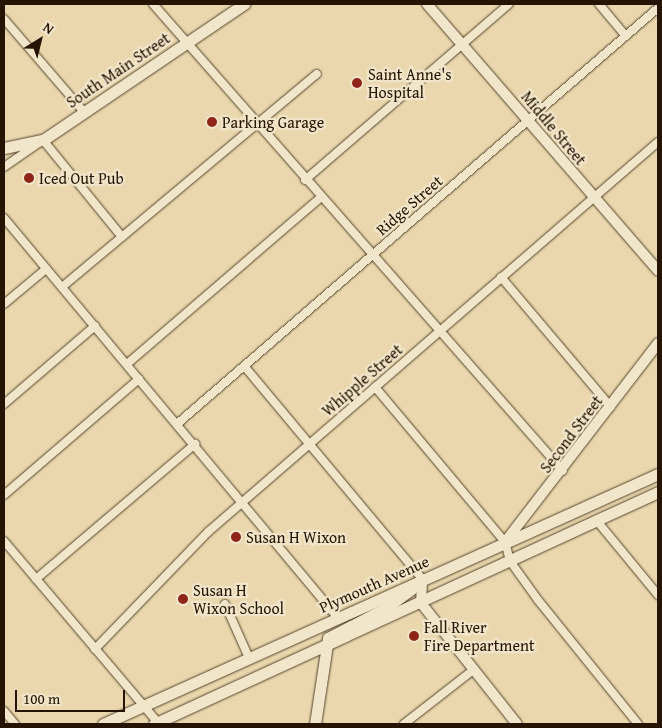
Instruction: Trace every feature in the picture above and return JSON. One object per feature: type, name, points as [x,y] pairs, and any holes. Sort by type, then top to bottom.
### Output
[{"type":"main road","name":"South Main Street","points":[[4,148],[43,140],[244,4]]},
{"type":"main road","name":"Plymouth Avenue","points":[[103,724],[658,474]]},
{"type":"main road","points":[[157,724],[658,492]]},
{"type":"main road","points":[[315,724],[327,646],[332,633],[384,609],[422,579]]},
{"type":"street","points":[[153,4],[437,333],[563,471]]},
{"type":"street","name":"Middle Street","points":[[427,4],[658,271]]},
{"type":"street","points":[[305,180],[463,46],[509,4]]},
{"type":"street","points":[[599,4],[625,35]]},
{"type":"street","name":"Ridge Street","points":[[177,424],[245,367],[527,118],[658,8]]},
{"type":"street","points":[[4,19],[84,112]]},
{"type":"street","points":[[62,286],[317,74]]},
{"type":"street","points":[[4,167],[43,140],[122,237]]},
{"type":"street","name":"Whipple Street","points":[[94,649],[243,501],[592,197],[658,142]]},
{"type":"street","points":[[127,364],[320,198]]},
{"type":"street","points":[[4,218],[243,501],[338,618]]},
{"type":"street","points":[[4,304],[46,268]]},
{"type":"street","points":[[501,277],[611,407]]},
{"type":"street","points":[[4,404],[95,326]]},
{"type":"street","name":"Second Street","points":[[505,542],[563,471],[658,343]]},
{"type":"street","points":[[245,367],[422,579],[421,602],[517,724]]},
{"type":"street","points":[[4,495],[139,379]]},
{"type":"street","points":[[375,387],[505,542],[510,561],[638,724]]},
{"type":"street","points":[[36,579],[195,444]]},
{"type":"street","points":[[597,521],[658,595]]},
{"type":"street","points":[[4,541],[157,724]]},
{"type":"street","points":[[225,604],[249,658]]},
{"type":"street","points":[[404,724],[473,670]]},
{"type":"street","points":[[4,711],[15,724]]},
{"type":"place","name":"Saint Anne's Hospital","points":[[357,83]]},
{"type":"place","name":"Parking Garage","points":[[212,122]]},
{"type":"place","name":"Iced Out Pub","points":[[29,178]]},
{"type":"place","name":"Susan H Wixon","points":[[236,537]]},
{"type":"place","name":"Susan H Wixon School","points":[[183,599]]},
{"type":"place","name":"Fall River Fire Department","points":[[414,636]]}]
